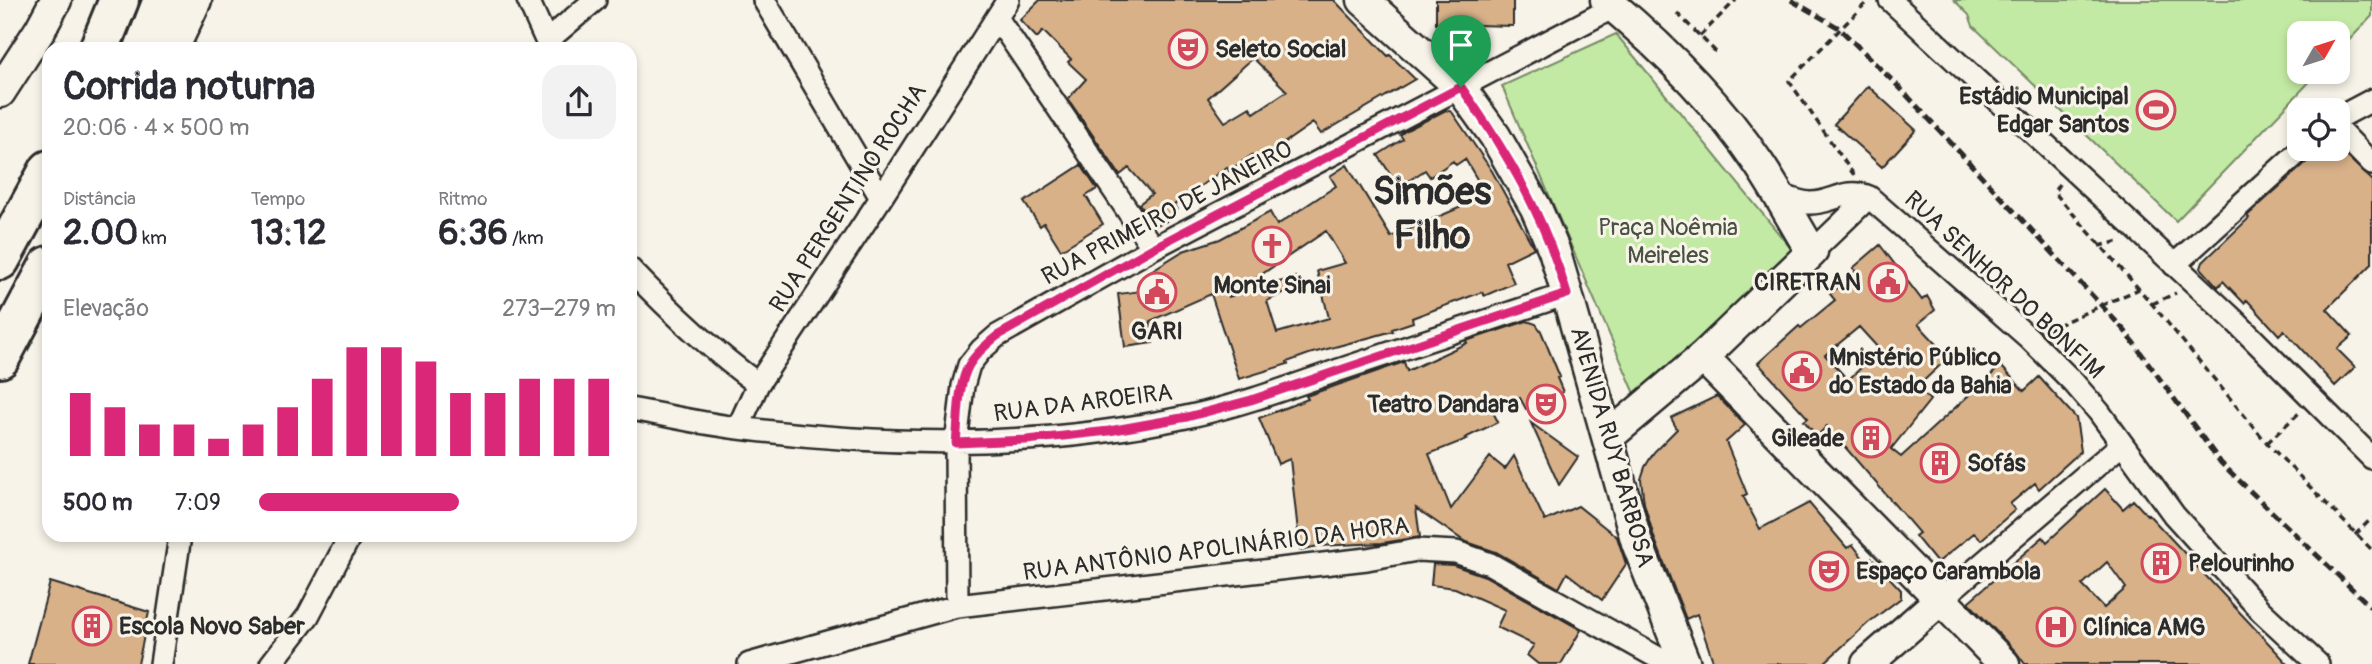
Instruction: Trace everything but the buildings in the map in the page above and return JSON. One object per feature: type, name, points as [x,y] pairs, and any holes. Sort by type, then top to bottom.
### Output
[{"type":"highway","points":[[102,42],[119,0]]},
{"type":"highway","points":[[147,42],[163,0]]},
{"type":"highway","points":[[0,260],[42,183]]},
{"type":"highway","points":[[0,358],[42,279]]},
{"type":"main road","points":[[0,92],[56,0]]},
{"type":"main road","points":[[176,42],[196,0]]},
{"type":"main road","name":"AVENIDA RUY BARBOSA","points":[[1363,0],[1461,87],[1495,136],[1531,199],[1554,250],[1637,543],[1685,664]]},
{"type":"main road","points":[[1608,437],[1703,357],[1812,251],[1759,164],[1720,113],[1677,66],[1610,3]]},
{"type":"main road","points":[[1703,357],[2004,664]]},
{"type":"main road","points":[[1867,664],[1941,599]]},
{"type":"street","points":[[528,0],[548,42]]},
{"type":"street","points":[[552,42],[595,0]]},
{"type":"street","points":[[764,0],[881,198]]},
{"type":"street","name":"RUA PRIMEIRO DE JANEIRO","points":[[957,606],[956,443],[963,386],[969,365],[981,349],[997,336],[1153,248],[1461,87],[1610,3]]},
{"type":"street","points":[[1904,5],[2069,167],[2233,319],[2372,458]]},
{"type":"street","points":[[1002,9],[1153,248]]},
{"type":"street","name":"RUA PERGENTINO ROCHA","points":[[738,428],[758,384],[1002,9]]},
{"type":"street","points":[[2350,112],[2372,100]]},
{"type":"street","points":[[2350,141],[2372,164]]},
{"type":"street","points":[[2174,265],[2289,161]]},
{"type":"street","points":[[1776,193],[1812,204],[1856,192],[1870,197]]},
{"type":"street","name":"RUA SENHOR DO BONFIM","points":[[1812,251],[1870,197],[2029,338],[2073,382],[2174,515],[2261,611],[2318,664]]},
{"type":"street","points":[[637,276],[680,321],[758,384]]},
{"type":"street","name":"RUA DA AROEIRA","points":[[637,409],[738,428],[846,438],[956,443],[1027,440],[1109,431],[1187,417],[1251,400],[1567,294]]},
{"type":"street","points":[[1941,599],[2122,444]]},
{"type":"street","points":[[161,664],[179,542]]},
{"type":"street","points":[[271,664],[308,616],[347,542]]},
{"type":"street","name":"RUA ANTÔNIO APOLINÁRIO DA HORA","points":[[749,664],[957,606],[1417,551],[1456,552],[1490,564],[1669,664]]},
{"type":"path","points":[[1700,36],[1736,0]]},
{"type":"path","points":[[1869,0],[1789,81],[1870,197]]},
{"type":"path","points":[[1677,13],[1718,54]]},
{"type":"path","points":[[2069,167],[2054,192],[2267,443],[2372,550]]},
{"type":"path","points":[[2029,338],[2139,289]]},
{"type":"path","points":[[2267,443],[2313,400]]},
{"type":"path","points":[[2355,535],[2372,518]]},
{"type":"green space","name":"Estádio Municipal Edgar Santos","points":[[1954,0],[2372,0],[2372,16],[2350,39],[2350,21],[2287,21],[2287,84],[2307,84],[2294,98],[2287,98],[2287,105],[2176,221],[1973,26],[1969,15]]},
{"type":"green space","name":"Praça Noêmia Meireles","points":[[1616,34],[1793,251],[1636,396],[1502,86]]},
{"type":"railway","points":[[1791,0],[1839,28],[1902,90],[2125,331],[2221,463],[2372,608]]},
{"type":"place","name":"Seleto Social","points":[[1188,49]]},
{"type":"place","name":"Estádio Municipal Edgar Santos","points":[[2156,110]]},
{"type":"place","name":"Monte Sinai","points":[[1272,246]]},
{"type":"place","name":"CIRETRAN","points":[[1888,282]]},
{"type":"place","name":"GARI","points":[[1157,292]]},
{"type":"place","name":"Mnistério Público do Estado da Bahia","points":[[1802,371]]},
{"type":"place","name":"Teatro Dandara","points":[[1546,404]]},
{"type":"place","name":"Gileade","points":[[1871,438]]},
{"type":"place","name":"Sofás","points":[[1940,463]]},
{"type":"place","name":"Pelourinho","points":[[2161,563]]},
{"type":"place","name":"Espaço Carambola","points":[[1829,571]]},
{"type":"place","name":"Escola Novo Saber","points":[[92,626]]},
{"type":"place","name":"Clínica AMG","points":[[2056,627]]},
{"type":"district","name":"Simões Filho","points":[[1432,214]]},
{"type":"route","points":[[1461,87],[1517,171],[1536,208],[1554,250],[1567,294],[1251,400],[1187,417],[1109,431],[1027,440],[956,443],[963,386],[969,365],[981,349],[997,336],[1153,248],[1461,87]]}]
